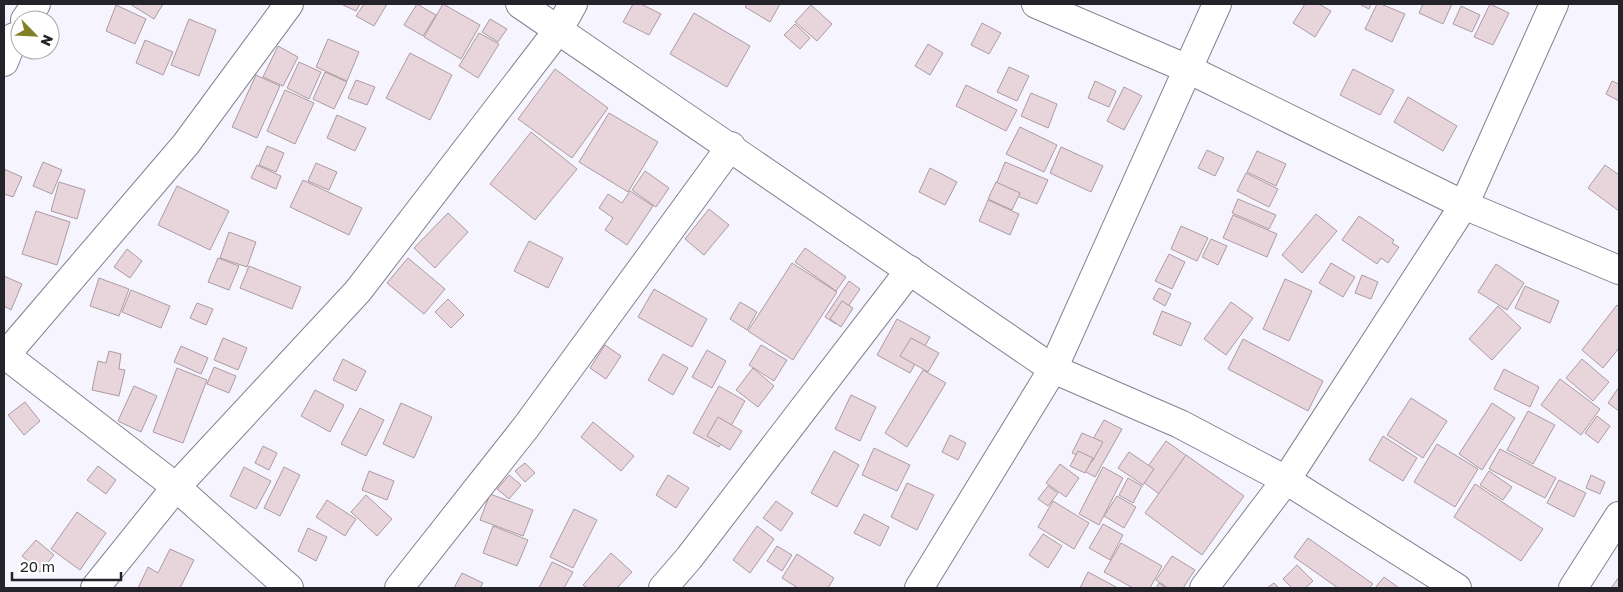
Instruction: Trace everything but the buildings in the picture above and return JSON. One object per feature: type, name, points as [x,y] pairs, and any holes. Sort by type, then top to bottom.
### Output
[{"type":"street","points":[[289,4],[186,144],[4,355],[176,487],[290,588]]},
{"type":"street","points":[[520,4],[731,146],[1053,368],[1180,424],[1286,480],[1457,588]]},
{"type":"street","points":[[95,588],[176,487],[358,291],[559,29],[573,4]]},
{"type":"street","points":[[1036,4],[1188,69],[1464,205],[1619,270]]},
{"type":"street","points":[[919,588],[1053,368],[1218,4]]},
{"type":"street","points":[[1204,588],[1286,480],[1464,205],[1554,4]]},
{"type":"street","points":[[4,62],[10,48]]},
{"type":"street","points":[[399,588],[526,427],[731,146]]},
{"type":"street","points":[[663,588],[689,558],[910,270]]},
{"type":"street","points":[[1573,588],[1619,516]]}]
